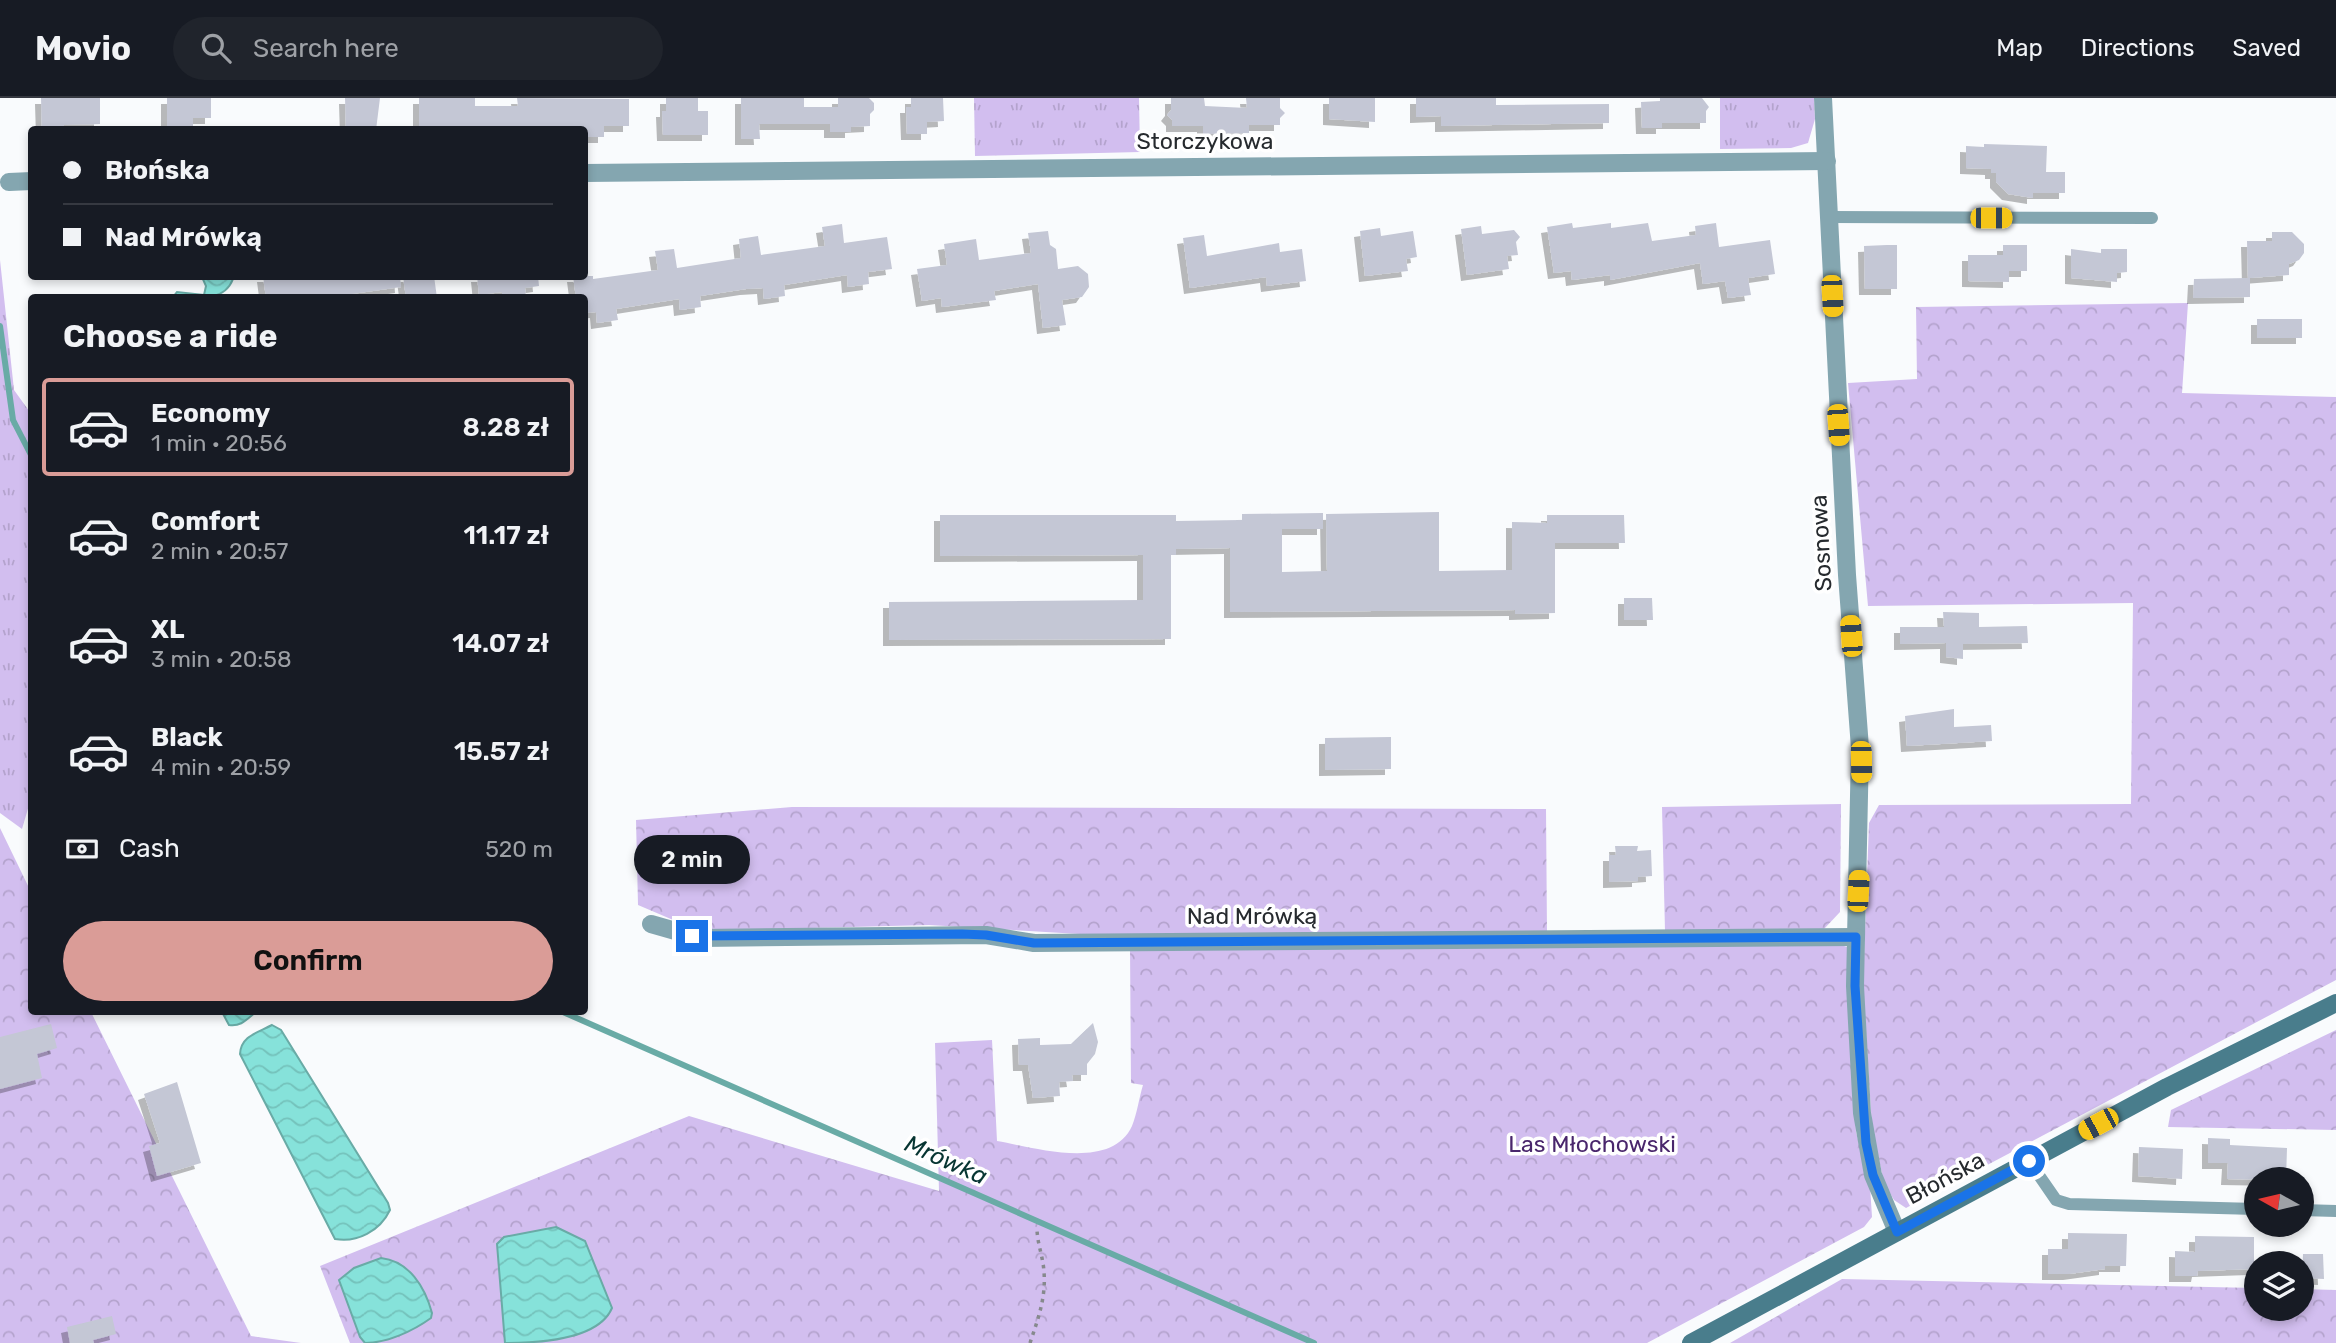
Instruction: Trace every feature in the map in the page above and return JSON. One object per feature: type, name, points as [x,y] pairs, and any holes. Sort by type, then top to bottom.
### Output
[{"type":"main road","name":"Błońska","points":[[1691,1343],[2029,1161],[2336,1003]]},
{"type":"street","name":"Sosnowa","points":[[1823,98],[1847,575],[1860,748],[1855,986],[1866,1143],[1873,1175],[1897,1232]]},
{"type":"street","name":"Storczykowa","points":[[588,173],[1827,161]]},
{"type":"street","points":[[9,182],[28,181]]},
{"type":"street","name":"Nad Mrówką","points":[[651,924],[700,937],[962,934],[1034,943],[1856,937]]},
{"type":"lane","points":[[1829,217],[2152,218]]},
{"type":"lane","points":[[2029,1161],[2056,1200],[2069,1204],[2244,1209]]},
{"type":"lane","points":[[2314,1210],[2336,1211]]},
{"type":"path","points":[[1030,1343],[1044,1301],[1045,1269],[1037,1242],[1037,1228]]},
{"type":"green space","points":[[974,98],[1139,98],[1140,152],[975,156]]},
{"type":"green space","points":[[1720,98],[1814,98],[1815,119],[1808,143],[1791,148],[1720,149]]},
{"type":"green space","points":[[0,260],[14,390],[28,409],[28,809],[22,829],[0,813]]},
{"type":"green space","points":[[2188,303],[2182,393],[2336,397],[2336,980],[1906,1208],[1894,1200],[1884,1183],[1872,1127],[1863,986],[1869,823],[1879,805],[2131,804],[2133,603],[1868,606],[1848,383],[1917,379],[1916,307]]},
{"type":"green space","points":[[1841,804],[1840,912],[1824,929],[1665,931],[1662,807]]},
{"type":"green space","points":[[792,807],[1546,809],[1547,934],[1130,937],[929,925],[699,931],[638,905],[636,820]]},
{"type":"green space","points":[[0,828],[28,886],[28,1015],[92,1015],[251,1336],[301,1343],[0,1343]]},
{"type":"green space","name":"Las Młochowski","points":[[1826,940],[1847,947],[1856,1132],[1870,1186],[1872,1217],[1864,1227],[1647,1343],[350,1343],[320,1266],[689,1116],[939,1191],[935,1043],[992,1040],[997,1141],[1070,1153],[1090,1153],[1107,1149],[1122,1140],[1132,1126],[1143,1085],[1131,1083],[1130,947]]},
{"type":"green space","points":[[2336,1030],[2336,1130],[2168,1127],[2171,1110]]},
{"type":"green space","points":[[1842,1279],[2244,1288],[2244,1321],[2314,1321],[2314,1289],[2336,1290],[2336,1343],[1730,1343]]},
{"type":"water","points":[[203,280],[232,280],[229,287],[220,294],[204,294],[206,286]]},
{"type":"water","points":[[224,1015],[252,1015],[237,1025],[229,1025]]},
{"type":"water","points":[[272,1025],[281,1030],[388,1203],[390,1210],[386,1217],[367,1234],[351,1239],[335,1239],[240,1054],[247,1039]]},
{"type":"water","points":[[556,1227],[585,1241],[612,1308],[605,1319],[580,1334],[549,1341],[505,1343],[497,1244],[504,1237]]},
{"type":"water","points":[[381,1258],[400,1264],[408,1270],[420,1285],[432,1313],[431,1318],[408,1332],[391,1339],[365,1343],[360,1337],[339,1280],[354,1268]]},
{"type":"building","points":[[41,98],[100,98],[100,124],[42,126]]},
{"type":"building","points":[[167,98],[211,98],[211,118],[193,118],[193,126],[167,126]]},
{"type":"building","points":[[345,98],[380,98],[376,126],[346,126]]},
{"type":"building","points":[[419,98],[475,98],[475,106],[518,106],[517,98],[629,99],[629,126],[604,126],[604,137],[588,137],[588,126],[419,126]]},
{"type":"building","points":[[666,98],[698,98],[698,111],[708,111],[708,135],[663,135],[662,111],[666,111]]},
{"type":"building","points":[[741,98],[804,98],[804,107],[838,107],[838,98],[869,98],[874,103],[874,110],[870,114],[870,126],[851,127],[851,132],[830,132],[830,124],[759,124],[760,139],[741,139]]},
{"type":"building","points":[[911,98],[943,98],[944,121],[927,122],[927,134],[907,134],[906,107],[911,107]]},
{"type":"building","points":[[1171,98],[1204,98],[1205,106],[1247,108],[1246,98],[1280,98],[1280,108],[1285,113],[1280,118],[1280,125],[1249,125],[1249,133],[1203,134],[1203,126],[1172,126],[1172,120],[1167,115],[1171,110]]},
{"type":"building","points":[[1329,98],[1375,98],[1375,122],[1329,119]]},
{"type":"building","points":[[1416,98],[1496,98],[1496,105],[1609,104],[1609,123],[1441,126],[1441,116],[1416,117]]},
{"type":"building","points":[[1660,98],[1702,98],[1709,107],[1706,111],[1706,123],[1662,123],[1662,128],[1642,128],[1641,102],[1660,101]]},
{"type":"building","points":[[1984,144],[2047,146],[2046,172],[2065,172],[2065,193],[2033,193],[2033,198],[2008,194],[1996,182],[1996,173],[1991,173],[1991,169],[1966,168],[1966,146],[1984,147]]},
{"type":"building","points":[[1572,223],[1573,228],[1611,223],[1611,228],[1648,223],[1652,241],[1696,235],[1695,226],[1716,223],[1719,247],[1770,240],[1775,274],[1748,278],[1751,295],[1728,298],[1725,281],[1703,284],[1700,263],[1610,280],[1610,275],[1572,280],[1571,271],[1554,273],[1547,227]]},
{"type":"building","points":[[842,224],[844,243],[887,237],[892,269],[868,272],[869,284],[848,287],[847,275],[784,285],[785,296],[764,299],[763,288],[746,289],[700,296],[701,307],[680,310],[679,299],[616,309],[618,320],[597,323],[596,312],[588,313],[588,294],[575,294],[574,280],[588,280],[588,276],[593,276],[593,279],[658,270],[655,251],[674,249],[677,268],[741,258],[739,239],[758,236],[761,255],[825,246],[822,227]]},
{"type":"building","points":[[1481,226],[1482,234],[1514,230],[1520,237],[1516,242],[1518,255],[1507,256],[1509,269],[1467,275],[1461,229]]},
{"type":"building","points":[[1380,228],[1381,236],[1413,231],[1417,257],[1406,259],[1408,271],[1365,276],[1360,231]]},
{"type":"building","points":[[1048,231],[1050,245],[1056,249],[1058,269],[1078,266],[1088,274],[1089,287],[1082,297],[1062,300],[1066,325],[1043,328],[1038,284],[994,291],[996,300],[942,307],[941,298],[922,301],[917,269],[947,265],[944,244],[976,239],[979,260],[1031,253],[1028,233]]},
{"type":"building","points":[[2272,232],[2292,232],[2304,244],[2304,253],[2299,260],[2289,264],[2289,275],[2250,278],[2250,297],[2193,298],[2194,279],[2248,278],[2247,241],[2272,241]]},
{"type":"building","points":[[1204,235],[1207,256],[1279,243],[1280,252],[1302,249],[1306,281],[1267,286],[1266,277],[1190,288],[1183,238]]},
{"type":"building","points":[[1897,245],[1897,289],[1865,289],[1864,246]]},
{"type":"building","points":[[2003,245],[2027,245],[2027,271],[2009,271],[2009,282],[1968,281],[1968,255],[2003,255]]},
{"type":"building","points":[[2071,249],[2101,253],[2101,249],[2127,249],[2127,272],[2117,273],[2117,282],[2071,278]]},
{"type":"building","points":[[264,280],[400,280],[401,287],[351,294],[265,294]]},
{"type":"building","points":[[404,280],[435,280],[436,294],[405,294]]},
{"type":"building","points":[[477,280],[538,280],[539,286],[525,288],[526,294],[479,294]]},
{"type":"building","points":[[2257,319],[2302,319],[2302,338],[2257,338]]},
{"type":"building","points":[[1439,512],[1439,571],[1512,570],[1512,522],[1547,523],[1547,515],[1624,515],[1625,543],[1555,543],[1555,613],[1515,614],[1515,610],[1230,612],[1230,548],[1176,549],[1176,555],[1171,555],[1171,639],[889,640],[889,602],[1143,600],[1143,555],[940,556],[940,515],[1176,515],[1176,521],[1242,520],[1242,514],[1323,513],[1323,529],[1282,529],[1282,572],[1327,571],[1326,514]]},
{"type":"building","points":[[1624,598],[1652,598],[1653,620],[1624,620]]},
{"type":"building","points":[[1943,612],[1979,613],[1979,627],[2027,626],[2028,643],[1963,644],[1963,659],[1946,657],[1946,643],[1900,644],[1900,627],[1944,627]]},
{"type":"building","points":[[1954,709],[1954,727],[1991,725],[1992,741],[1907,746],[1905,716]]},
{"type":"building","points":[[1391,737],[1391,769],[1325,770],[1325,738]]},
{"type":"building","points":[[1615,846],[1638,846],[1637,851],[1651,850],[1652,876],[1638,877],[1638,881],[1609,882],[1609,855],[1616,855]]},
{"type":"building","points":[[1093,1023],[1098,1042],[1095,1054],[1087,1064],[1087,1075],[1072,1075],[1073,1081],[1059,1082],[1060,1096],[1033,1098],[1028,1065],[1019,1065],[1018,1039],[1040,1038],[1040,1045],[1071,1044]]},
{"type":"building","points":[[51,1024],[57,1048],[37,1054],[42,1078],[0,1089],[0,1037]]},
{"type":"building","points":[[177,1082],[201,1163],[157,1176],[149,1146],[160,1143],[144,1094]]},
{"type":"building","points":[[2208,1138],[2230,1139],[2230,1145],[2287,1148],[2286,1167],[2244,1167],[2244,1179],[2227,1179],[2228,1163],[2208,1163]]},
{"type":"building","points":[[2139,1147],[2183,1149],[2182,1179],[2138,1176]]},
{"type":"building","points":[[2068,1233],[2127,1234],[2126,1266],[2105,1266],[2105,1269],[2069,1274],[2048,1274],[2048,1249],[2068,1249]]},
{"type":"building","points":[[2195,1236],[2254,1237],[2254,1251],[2244,1251],[2244,1269],[2198,1271],[2197,1276],[2175,1276],[2175,1251],[2195,1252]]},
{"type":"building","points":[[2314,1254],[2323,1254],[2324,1279],[2314,1279]]},
{"type":"building","points":[[112,1316],[116,1334],[93,1340],[94,1343],[70,1343],[67,1327]]},
{"type":"waterway","name":"Mrówka","points":[[0,326],[13,420],[28,449]]},
{"type":"waterway","name":"Mrówka","points":[[570,1015],[1314,1343]]},
{"type":"route","points":[[692,936],[962,934],[1034,943],[1194,940],[1478,942],[1762,936],[1856,937],[1855,986],[1866,1143],[1873,1175],[1897,1232],[2029,1161]]}]
